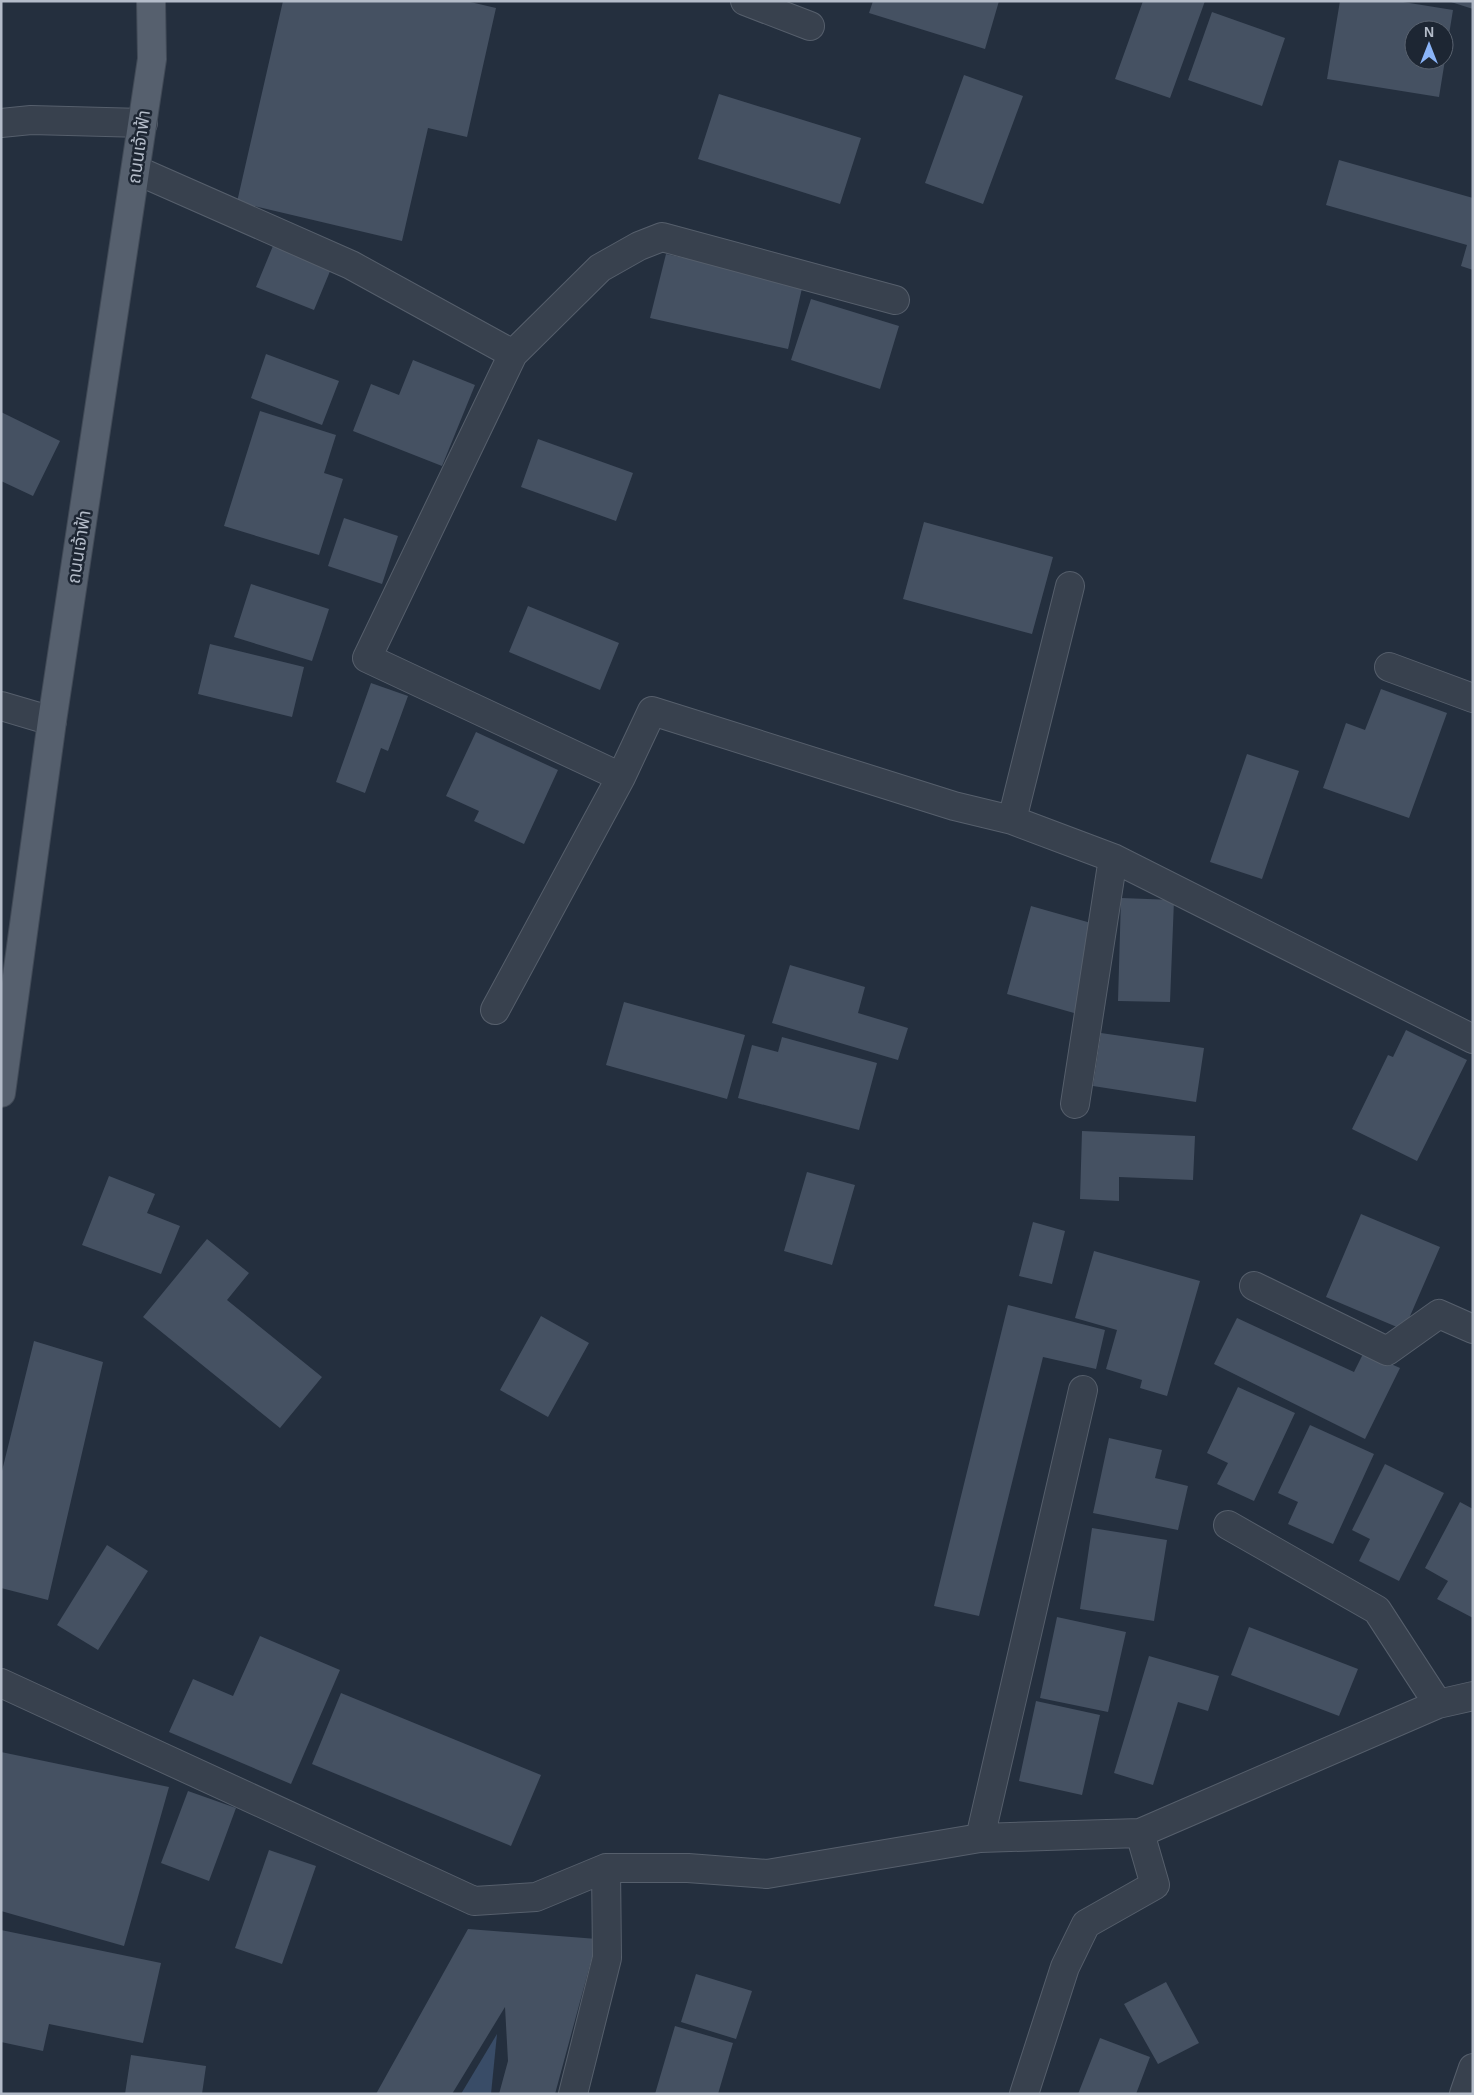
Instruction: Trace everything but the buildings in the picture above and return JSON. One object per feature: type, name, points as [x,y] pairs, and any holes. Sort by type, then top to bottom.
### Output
[{"type":"main road","name":"ถนนเจ้าฟ้า","points":[[1,1093],[52,721],[152,59],[151,1]]},
{"type":"street","points":[[745,1],[810,26]]},
{"type":"street","points":[[1,123],[30,120],[143,123]]},
{"type":"street","points":[[136,170],[351,265],[513,354]]},
{"type":"street","points":[[621,776],[367,658],[513,354],[600,268],[639,246],[662,237],[895,300]]},
{"type":"street","points":[[1012,820],[1070,586]]},
{"type":"street","points":[[1389,667],[1473,698]]},
{"type":"street","points":[[1,706],[52,721]]},
{"type":"street","points":[[495,1010],[621,776],[652,711],[954,806],[1012,820],[1113,858],[1473,1039]]},
{"type":"street","points":[[1075,1104],[1113,858]]},
{"type":"street","points":[[1254,1286],[1387,1351],[1439,1314],[1473,1328]]},
{"type":"street","points":[[980,1838],[1083,1390]]},
{"type":"street","points":[[1228,1525],[1377,1610],[1438,1704]]},
{"type":"street","points":[[1,1683],[474,1900],[536,1897],[606,1868],[688,1868],[767,1874],[980,1838],[1140,1833],[1438,1704],[1473,1696]]},
{"type":"street","points":[[1024,2094],[1065,1967],[1086,1924],[1155,1885],[1140,1833]]},
{"type":"street","points":[[573,2094],[607,1958],[606,1868]]},
{"type":"street","points":[[1464,2094],[1473,2068]]},
{"type":"water","points":[[497,2034],[491,2094],[461,2094]]}]
